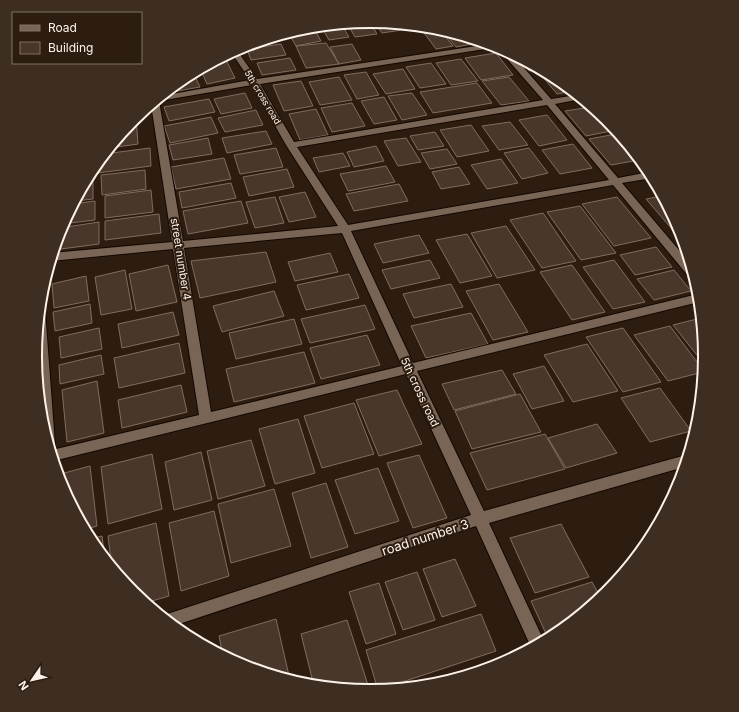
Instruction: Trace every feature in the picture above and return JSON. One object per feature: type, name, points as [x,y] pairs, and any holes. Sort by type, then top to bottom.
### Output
[{"type":"street","points":[[167,98],[256,82],[482,48]]},
{"type":"street","name":"5th cross road","points":[[237,56],[256,82],[291,145],[345,229],[535,639]]},
{"type":"street","points":[[514,61],[683,262]]},
{"type":"street","points":[[291,145],[572,98]]},
{"type":"street","name":"street number 4","points":[[157,106],[206,418]]},
{"type":"street","points":[[57,257],[345,229],[644,176]]},
{"type":"street","points":[[57,455],[692,300]]},
{"type":"street","points":[[42,358],[45,406]]},
{"type":"street","name":"road number 3","points":[[172,618],[479,519],[679,464]]},
{"type":"building","points":[[373,28],[377,34],[355,37],[350,29]]},
{"type":"building","points":[[379,28],[402,30],[382,33]]},
{"type":"building","points":[[344,29],[349,37],[329,40],[324,31]]},
{"type":"building","points":[[316,33],[321,41],[296,46],[291,38],[306,34]]},
{"type":"building","points":[[424,33],[446,37],[453,46],[436,49]]},
{"type":"building","points":[[449,38],[454,39],[472,44],[456,47]]},
{"type":"building","points":[[326,43],[339,64],[306,68],[296,46]]},
{"type":"building","points":[[281,44],[286,55],[251,60],[248,51],[258,47]]},
{"type":"building","points":[[352,44],[361,60],[339,64],[330,47]]},
{"type":"building","points":[[495,53],[513,75],[481,80],[465,58]]},
{"type":"building","points":[[290,58],[296,70],[262,75],[257,63]]},
{"type":"building","points":[[461,59],[478,81],[451,85],[436,63]]},
{"type":"building","points":[[226,61],[235,78],[207,84],[203,74]]},
{"type":"building","points":[[431,63],[446,84],[420,88],[406,67]]},
{"type":"building","points":[[403,69],[415,89],[386,94],[373,74]]},
{"type":"building","points":[[366,72],[379,95],[357,99],[344,75]]},
{"type":"building","points":[[339,77],[352,100],[320,105],[309,82]]},
{"type":"building","points":[[509,77],[529,101],[501,105],[482,81]]},
{"type":"building","points":[[196,78],[200,87],[176,91]]},
{"type":"building","points":[[544,78],[565,93],[557,94]]},
{"type":"building","points":[[301,81],[313,106],[284,111],[273,85]]},
{"type":"building","points":[[477,83],[492,103],[433,113],[420,92]]},
{"type":"building","points":[[245,93],[252,108],[221,114],[214,99]]},
{"type":"building","points":[[412,93],[427,115],[402,120],[388,96]]},
{"type":"building","points":[[384,97],[397,120],[374,124],[361,101]]},
{"type":"building","points":[[209,99],[215,112],[169,121],[164,107]]},
{"type":"building","points":[[352,103],[365,126],[332,132],[321,108]]},
{"type":"building","points":[[585,108],[608,132],[586,136],[565,111]]},
{"type":"building","points":[[316,109],[328,135],[300,140],[289,114]]},
{"type":"building","points":[[256,110],[263,125],[225,132],[218,118]]},
{"type":"building","points":[[547,115],[567,140],[539,146],[519,120]]},
{"type":"building","points":[[211,117],[218,133],[170,143],[164,126]]},
{"type":"building","points":[[510,122],[528,145],[499,150],[482,126]]},
{"type":"building","points":[[137,125],[138,144],[117,147]]},
{"type":"building","points":[[471,125],[489,151],[457,157],[440,130]]},
{"type":"building","points":[[266,131],[272,144],[227,153],[222,138]]},
{"type":"building","points":[[435,132],[444,146],[418,150],[410,136]]},
{"type":"building","points":[[611,135],[633,161],[611,165],[589,139]]},
{"type":"building","points":[[208,138],[212,154],[173,160],[169,145]]},
{"type":"building","points":[[406,138],[421,162],[398,166],[384,141]]},
{"type":"building","points":[[573,144],[592,168],[560,174],[542,150]]},
{"type":"building","points":[[376,146],[384,161],[354,167],[347,152]]},
{"type":"building","points":[[150,148],[151,166],[98,173],[112,153]]},
{"type":"building","points":[[276,148],[283,167],[240,174],[234,155]]},
{"type":"building","points":[[529,148],[548,173],[522,179],[504,153]]},
{"type":"building","points":[[447,149],[457,164],[430,169],[421,153]]},
{"type":"building","points":[[343,153],[350,166],[319,172],[313,158]]},
{"type":"building","points":[[224,158],[231,179],[176,189],[171,167]]},
{"type":"building","points":[[501,159],[518,183],[487,189],[471,165]]},
{"type":"building","points":[[386,166],[395,182],[348,191],[340,174]]},
{"type":"building","points":[[459,167],[470,184],[441,189],[432,172]]},
{"type":"building","points":[[287,169],[294,187],[249,196],[243,177]]},
{"type":"building","points":[[145,170],[146,189],[102,195],[101,175]]},
{"type":"building","points":[[93,180],[93,199],[81,200]]},
{"type":"building","points":[[231,183],[236,198],[182,208],[179,192]]},
{"type":"building","points":[[399,184],[408,201],[354,211],[346,194]]},
{"type":"building","points":[[151,190],[153,212],[105,218],[105,196]]},
{"type":"building","points":[[305,192],[316,217],[289,222],[279,197]]},
{"type":"building","points":[[275,197],[284,223],[255,228],[246,202]]},
{"type":"building","points":[[617,197],[651,238],[614,246],[582,204]]},
{"type":"building","points":[[657,197],[673,231],[646,199]]},
{"type":"building","points":[[95,201],[95,220],[69,223],[79,203]]},
{"type":"building","points":[[241,201],[248,223],[188,234],[183,211]]},
{"type":"building","points":[[580,206],[616,253],[581,260],[547,212]]},
{"type":"building","points":[[543,213],[576,261],[542,268],[510,220]]},
{"type":"building","points":[[159,214],[161,233],[105,240],[105,221]]},
{"type":"building","points":[[99,222],[99,244],[60,249],[67,227]]},
{"type":"building","points":[[506,226],[535,270],[497,278],[471,233]]},
{"type":"building","points":[[467,234],[492,276],[460,283],[436,240]]},
{"type":"building","points":[[419,235],[429,253],[383,263],[374,244]]},
{"type":"building","points":[[656,247],[672,267],[635,275],[620,255]]},
{"type":"building","points":[[266,252],[276,282],[200,298],[191,261]]},
{"type":"building","points":[[330,253],[338,272],[295,281],[288,262]]},
{"type":"building","points":[[430,260],[440,278],[391,289],[382,270]]},
{"type":"building","points":[[614,260],[645,302],[613,309],[583,267]]},
{"type":"building","points":[[168,265],[177,302],[136,311],[129,274]]},
{"type":"building","points":[[572,265],[605,312],[572,320],[540,272]]},
{"type":"building","points":[[125,270],[132,309],[101,315],[95,277]]},
{"type":"building","points":[[674,270],[691,291],[654,300],[637,279]]},
{"type":"building","points":[[349,274],[359,298],[306,310],[297,285]]},
{"type":"building","points":[[86,276],[89,301],[54,308],[52,284]]},
{"type":"building","points":[[451,284],[463,307],[414,318],[403,294]]},
{"type":"building","points":[[499,284],[528,332],[493,340],[466,291]]},
{"type":"building","points":[[274,291],[284,316],[222,332],[213,306]]},
{"type":"building","points":[[90,304],[92,323],[55,331],[53,312]]},
{"type":"building","points":[[365,305],[375,329],[310,343],[301,319]]},
{"type":"building","points":[[173,312],[179,335],[122,348],[118,324]]},
{"type":"building","points":[[471,313],[488,344],[426,358],[411,326]]},
{"type":"building","points":[[294,319],[302,344],[236,359],[229,333]]},
{"type":"building","points":[[696,319],[698,356],[673,325]]},
{"type":"building","points":[[670,326],[698,363],[697,374],[668,381],[634,335]]},
{"type":"building","points":[[99,328],[102,349],[61,358],[59,337]]},
{"type":"building","points":[[623,328],[661,382],[623,392],[586,337]]},
{"type":"building","points":[[367,335],[380,365],[321,379],[310,348]]},
{"type":"building","points":[[179,343],[185,373],[119,388],[114,358]]},
{"type":"building","points":[[587,344],[618,391],[573,402],[544,355]]},
{"type":"building","points":[[304,352],[315,383],[234,402],[226,369]]},
{"type":"building","points":[[101,355],[104,374],[60,384],[59,365]]},
{"type":"building","points":[[544,366],[564,401],[532,409],[513,374]]},
{"type":"building","points":[[502,370],[516,394],[454,410],[442,384]]},
{"type":"building","points":[[97,381],[104,433],[67,442],[62,390]]},
{"type":"building","points":[[181,385],[187,412],[122,428],[118,400]]},
{"type":"building","points":[[660,388],[689,428],[688,432],[650,442],[621,398]]},
{"type":"building","points":[[397,390],[422,444],[379,456],[356,400]]},
{"type":"building","points":[[520,394],[541,432],[472,449],[455,411]]},
{"type":"building","points":[[354,403],[374,454],[322,468],[304,416]]},
{"type":"building","points":[[298,419],[315,473],[275,484],[259,429]]},
{"type":"building","points":[[597,424],[617,453],[566,468],[548,438]]},
{"type":"building","points":[[545,434],[565,469],[487,490],[470,453]]},
{"type":"building","points":[[251,440],[265,486],[218,499],[207,451]]},
{"type":"building","points":[[201,452],[212,500],[174,510],[165,462]]},
{"type":"building","points":[[152,454],[162,509],[108,524],[101,467]]},
{"type":"building","points":[[419,455],[447,518],[413,528],[387,463]]},
{"type":"building","points":[[90,466],[97,526],[90,528],[85,520],[63,473]]},
{"type":"building","points":[[378,468],[399,521],[355,534],[335,480]]},
{"type":"building","points":[[326,483],[348,547],[311,558],[292,493]]},
{"type":"building","points":[[274,489],[291,546],[231,563],[218,504]]},
{"type":"building","points":[[214,511],[229,576],[181,591],[169,523]]},
{"type":"building","points":[[156,523],[169,596],[151,601],[111,558],[108,536]]},
{"type":"building","points":[[561,524],[589,577],[535,593],[510,538]]},
{"type":"building","points":[[102,536],[104,548],[97,538]]},
{"type":"building","points":[[455,559],[476,606],[442,617],[423,569]]},
{"type":"building","points":[[417,572],[435,620],[403,630],[385,582]]},
{"type":"building","points":[[592,582],[597,592],[586,603],[546,633],[531,601]]},
{"type":"building","points":[[379,583],[396,634],[366,644],[349,592]]},
{"type":"building","points":[[481,614],[496,651],[402,682],[376,684],[366,650]]},
{"type":"building","points":[[276,619],[289,674],[264,667],[222,649],[219,636]]},
{"type":"building","points":[[347,620],[368,684],[312,679],[301,634]]}]
